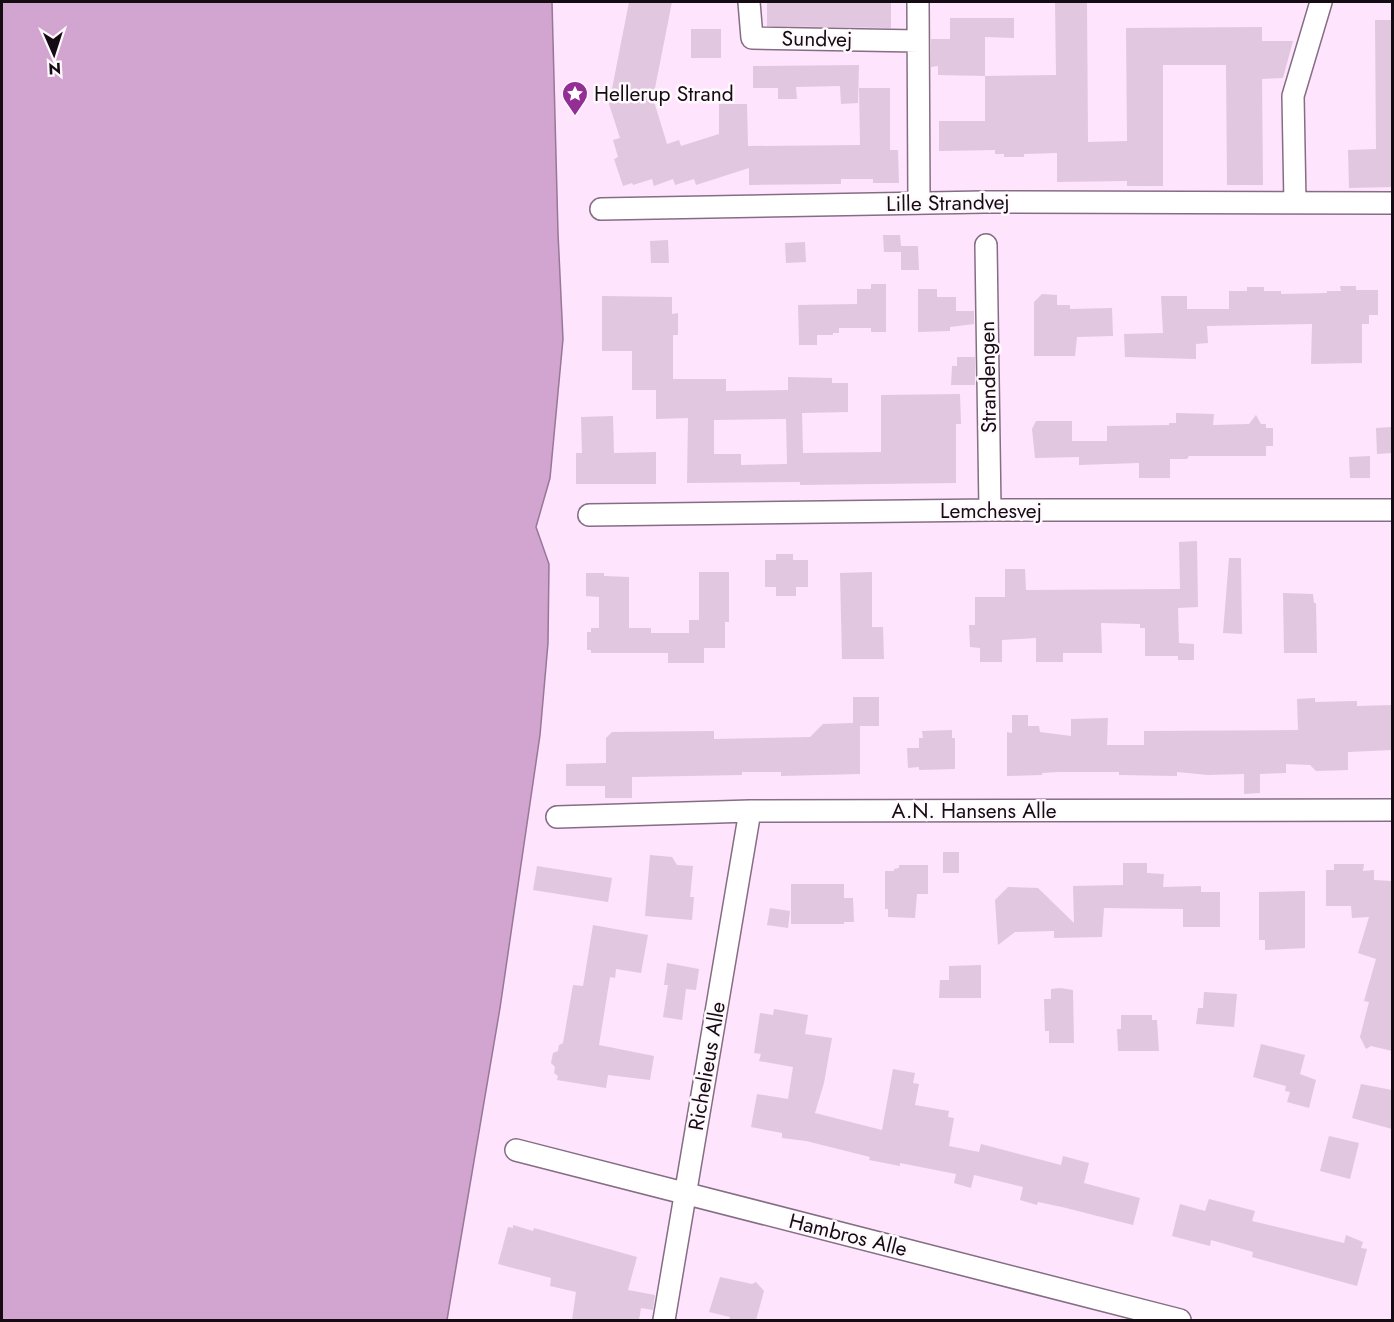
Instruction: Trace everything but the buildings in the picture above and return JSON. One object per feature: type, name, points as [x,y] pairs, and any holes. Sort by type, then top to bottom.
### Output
[{"type":"street","name":"Sundvej","points":[[749,2],[752,38],[918,41]]},
{"type":"street","points":[[918,2],[919,203]]},
{"type":"street","points":[[1295,203],[1293,96],[1321,2]]},
{"type":"street","name":"Lille Strandvej","points":[[601,209],[919,203],[1392,203]]},
{"type":"street","name":"Strandengen","points":[[986,245],[990,510]]},
{"type":"street","name":"Lemchesvej","points":[[589,515],[990,510],[1392,510]]},
{"type":"street","name":"A.N. Hansens Alle","points":[[556,817],[750,811],[1392,810]]},
{"type":"street","name":"Richelieus Alle","points":[[664,1320],[750,811]]},
{"type":"street","name":"Hambros Alle","points":[[516,1150],[1180,1320]]},
{"type":"shaded area","points":[[2,2],[552,2],[563,339],[550,478],[536,527],[549,564],[548,643],[540,735],[500,1008],[447,1320],[2,1320]]},
{"type":"place","name":"Hellerup Strand","points":[[575,117]]}]
